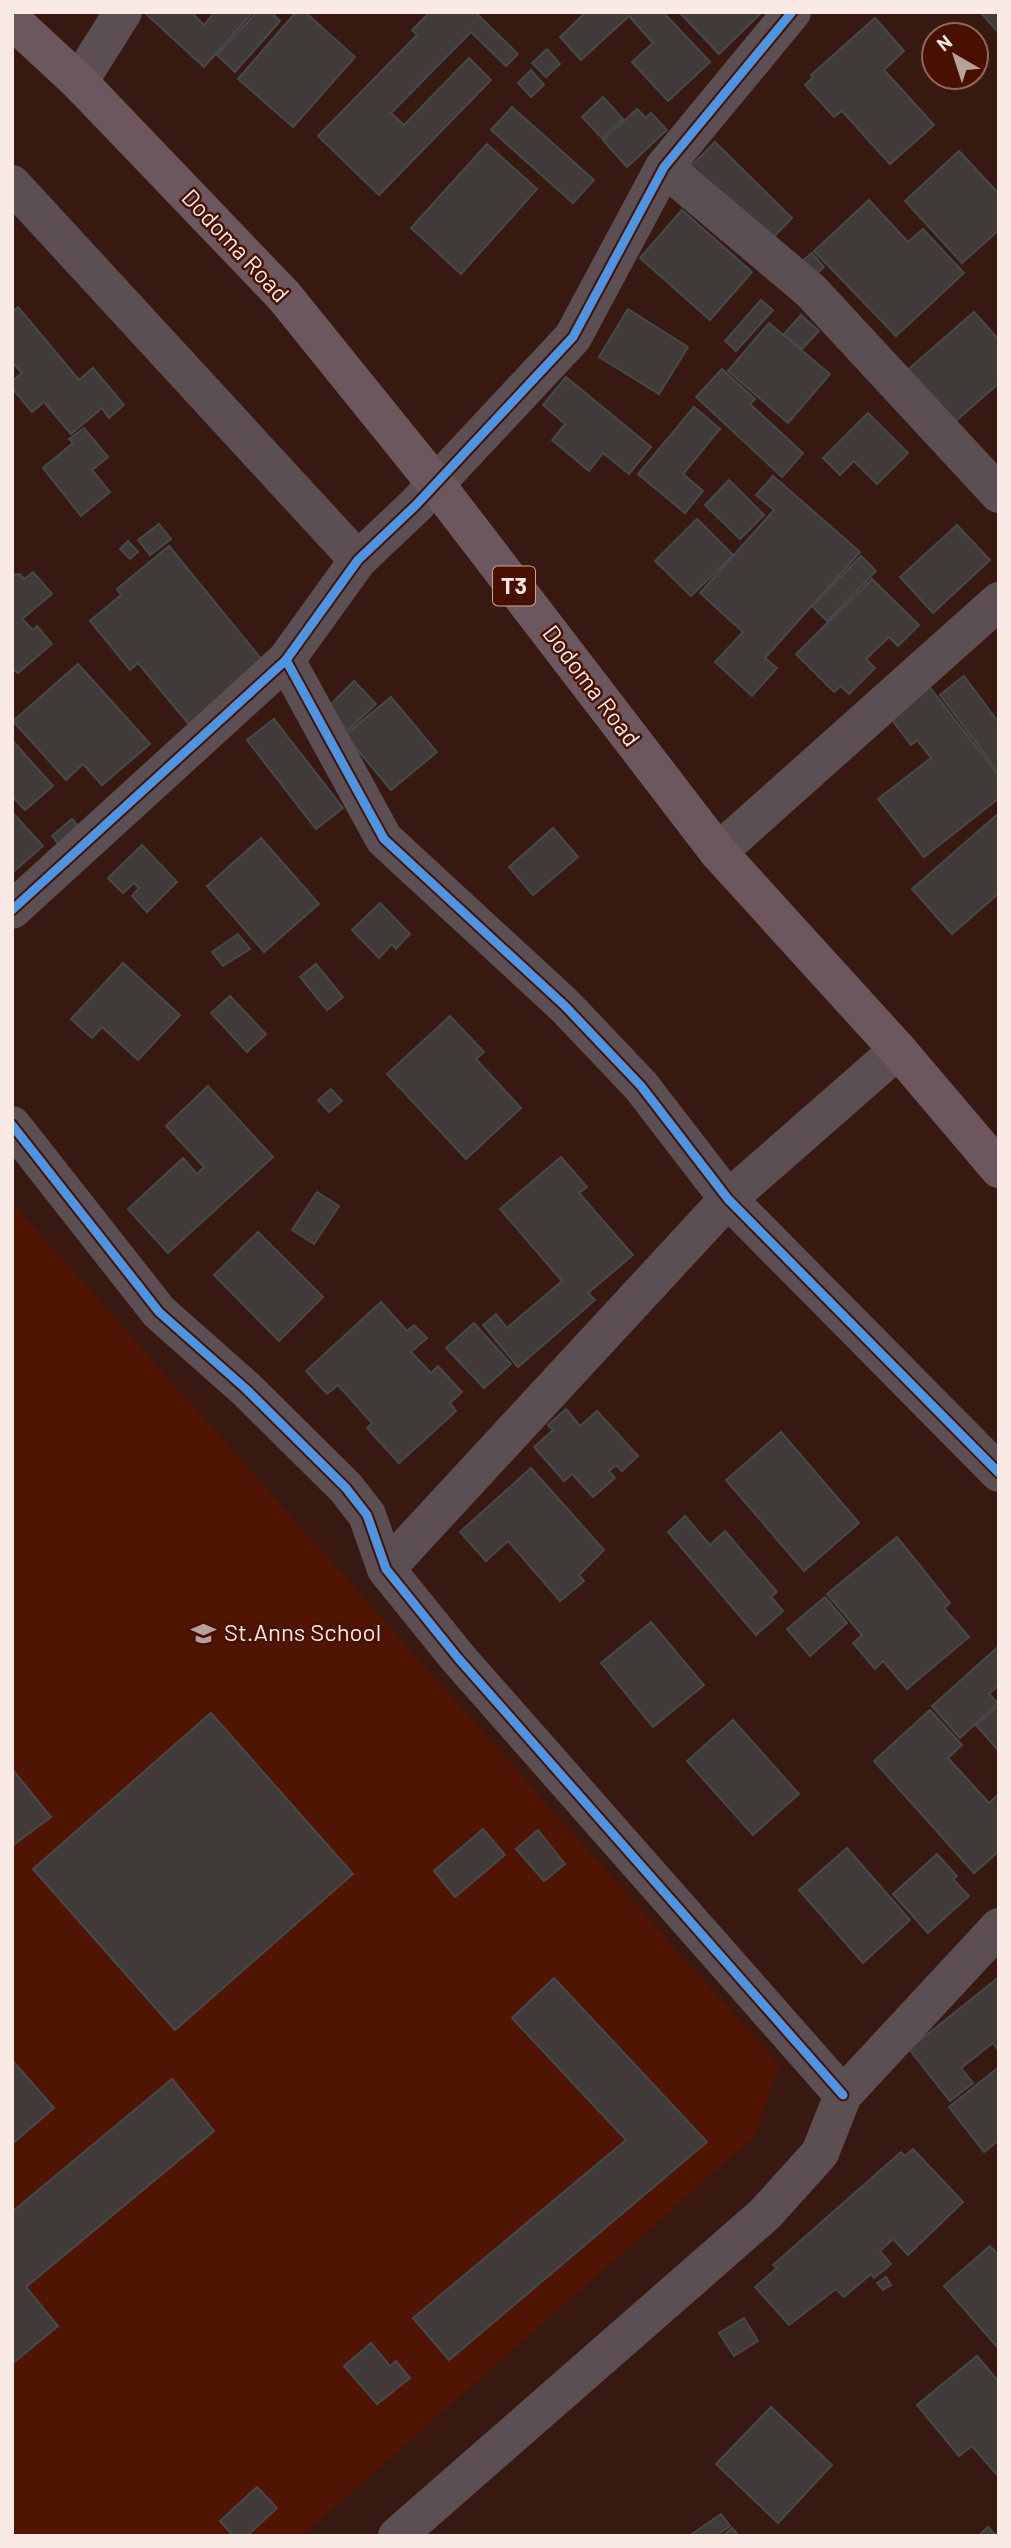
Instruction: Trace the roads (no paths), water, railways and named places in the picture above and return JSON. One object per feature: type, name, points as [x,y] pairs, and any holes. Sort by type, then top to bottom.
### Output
[{"type":"highway","name":"Dodoma Road","points":[[12,20],[79,82],[284,296],[435,483],[718,852],[898,1050],[999,1169]]},
{"type":"street","points":[[79,82],[123,12]]},
{"type":"street","points":[[12,910],[286,660],[358,560],[416,506],[573,337],[664,167],[792,12]]},
{"type":"street","points":[[664,167],[811,291],[999,494]]},
{"type":"street","points":[[12,184],[358,560]]},
{"type":"street","points":[[718,852],[999,601]]},
{"type":"street","points":[[286,660],[384,839],[565,1006],[641,1086],[728,1199],[999,1473]]},
{"type":"street","points":[[386,1569],[728,1199],[898,1050]]},
{"type":"street","points":[[12,1125],[159,1312],[246,1389],[346,1488],[367,1515],[386,1569],[476,1678],[843,2095]]},
{"type":"street","points":[[397,2536],[765,2214],[820,2153],[843,2095],[999,1927]]},
{"type":"place","name":"St.Anns School","points":[[204,1633]]}]
